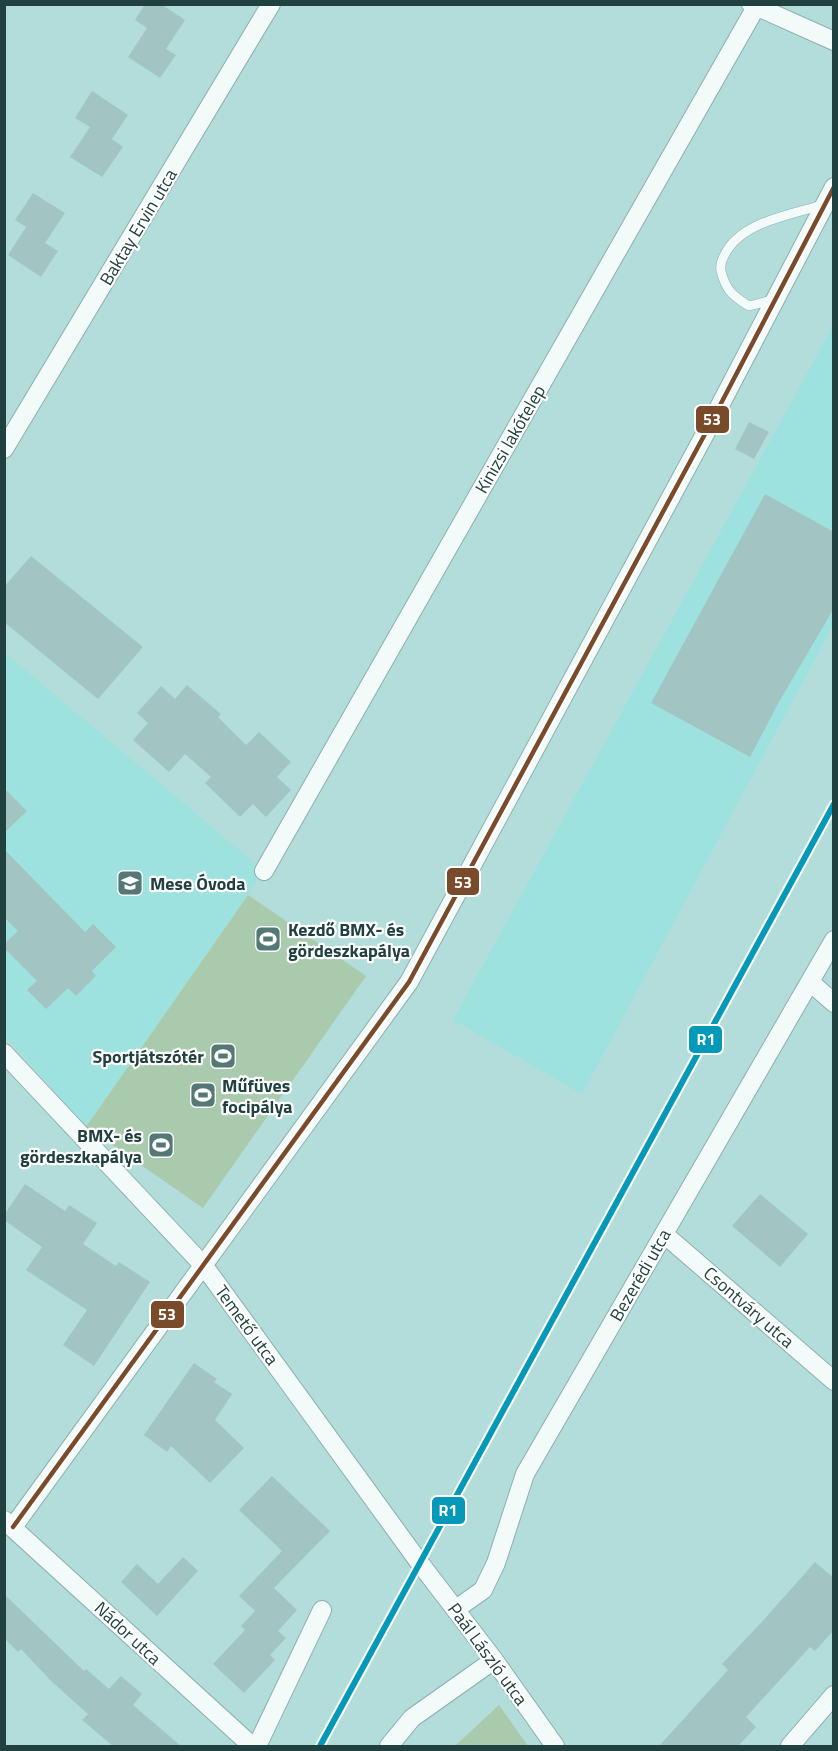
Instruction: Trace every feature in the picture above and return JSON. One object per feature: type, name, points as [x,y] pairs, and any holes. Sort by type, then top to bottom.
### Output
[{"type":"street","name":"Baktay Ervin utca","points":[[4,449],[271,4]]},
{"type":"street","points":[[753,6],[834,41]]},
{"type":"street","name":"Kinizsi lakótelep","points":[[264,871],[753,6]]},
{"type":"street","points":[[9,1523],[204,1266],[409,982],[705,434],[834,187]]},
{"type":"street","name":"Bezerédi utca","points":[[456,1609],[483,1590],[496,1563],[525,1474],[834,940]]},
{"type":"street","points":[[810,982],[834,1003]]},
{"type":"street","name":"Temető utca","points":[[4,1053],[204,1266],[419,1563]]},
{"type":"street","name":"Csontváry utca","points":[[664,1234],[834,1381]]},
{"type":"street","name":"Nádor utca","points":[[9,1523],[254,1746]]},
{"type":"street","name":"Paál László utca","points":[[419,1563],[494,1660],[555,1746]]},
{"type":"street","points":[[254,1746],[322,1610]]},
{"type":"street","points":[[388,1746],[412,1718],[494,1660]]},
{"type":"street","points":[[790,1746],[834,1695]]},
{"type":"lane","points":[[775,298],[763,304],[749,306],[735,297],[724,284],[720,265],[726,251],[735,238],[752,227],[825,204]]},
{"type":"shaded area","points":[[833,326],[833,625],[582,1094],[453,1020]]},
{"type":"shaded area","name":"Mese Óvoda","points":[[4,652],[264,871],[86,1127],[5,1036]]},
{"type":"green space","name":"Sportjátszótér","points":[[248,895],[366,976],[203,1208],[86,1127]]},
{"type":"green space","points":[[499,1705],[528,1746],[455,1746]]},
{"type":"building","points":[[145,4],[161,4],[185,20],[166,49],[176,55],[160,78],[128,57],[147,28],[135,20]]},
{"type":"building","points":[[92,91],[128,115],[112,139],[123,147],[102,177],[70,157],[90,127],[75,118]]},
{"type":"building","points":[[33,193],[65,213],[45,243],[58,251],[41,277],[8,255],[26,227],[15,220]]},
{"type":"building","points":[[749,422],[769,432],[754,459],[735,449]]},
{"type":"building","points":[[765,494],[834,532],[834,608],[750,757],[651,703]]},
{"type":"building","points":[[31,556],[143,647],[98,699],[4,622],[4,587]]},
{"type":"building","points":[[187,685],[221,714],[218,717],[246,745],[259,732],[291,762],[277,777],[291,790],[266,817],[253,804],[240,817],[205,783],[211,777],[185,754],[169,772],[133,740],[148,723],[137,713],[161,686],[175,699]]},
{"type":"building","points":[[4,788],[27,811],[4,833]]},
{"type":"building","points":[[4,849],[85,932],[93,924],[116,947],[92,971],[96,976],[76,996],[68,988],[46,1009],[27,990],[37,981],[4,948],[4,944],[18,931],[4,917]]},
{"type":"building","points":[[25,1184],[65,1211],[69,1205],[97,1223],[83,1244],[116,1266],[119,1262],[150,1282],[94,1366],[63,1345],[87,1310],[26,1270],[42,1247],[4,1220],[4,1215]]},
{"type":"building","points":[[760,1194],[808,1234],[780,1267],[732,1226]]},
{"type":"building","points":[[194,1363],[217,1379],[214,1382],[232,1394],[215,1420],[244,1448],[210,1483],[171,1446],[167,1452],[144,1435]]},
{"type":"building","points":[[272,1476],[330,1531],[274,1588],[297,1610],[278,1631],[286,1638],[270,1655],[275,1660],[244,1693],[213,1664],[245,1630],[241,1626],[255,1611],[239,1596],[282,1551],[239,1510]]},
{"type":"building","points":[[183,1557],[198,1571],[157,1616],[121,1582],[137,1564],[158,1584]]},
{"type":"building","points":[[815,1562],[834,1578],[834,1630],[815,1651],[810,1647],[746,1717],[756,1727],[738,1746],[659,1746],[728,1670],[722,1664]]},
{"type":"building","points":[[4,1594],[84,1671],[86,1669],[109,1689],[121,1676],[142,1694],[133,1705],[181,1746],[113,1746],[82,1720],[88,1714],[51,1681],[21,1649],[18,1652],[4,1638]]},
{"type":"transit line","name":"53","points":[[13,1527],[409,982],[705,434],[834,187]]},
{"type":"transit line","name":"R1","points":[[320,1746],[834,804]]},
{"type":"place","name":"Mese Óvoda","points":[[130,883]]},
{"type":"place","name":"Kezdő BMX- és gördeszkapálya","points":[[268,939]]},
{"type":"place","name":"Sportjátszótér","points":[[223,1056]]},
{"type":"place","name":"Műfüves focipálya","points":[[203,1095]]},
{"type":"place","name":"BMX- és gördeszkapálya","points":[[161,1145]]}]
